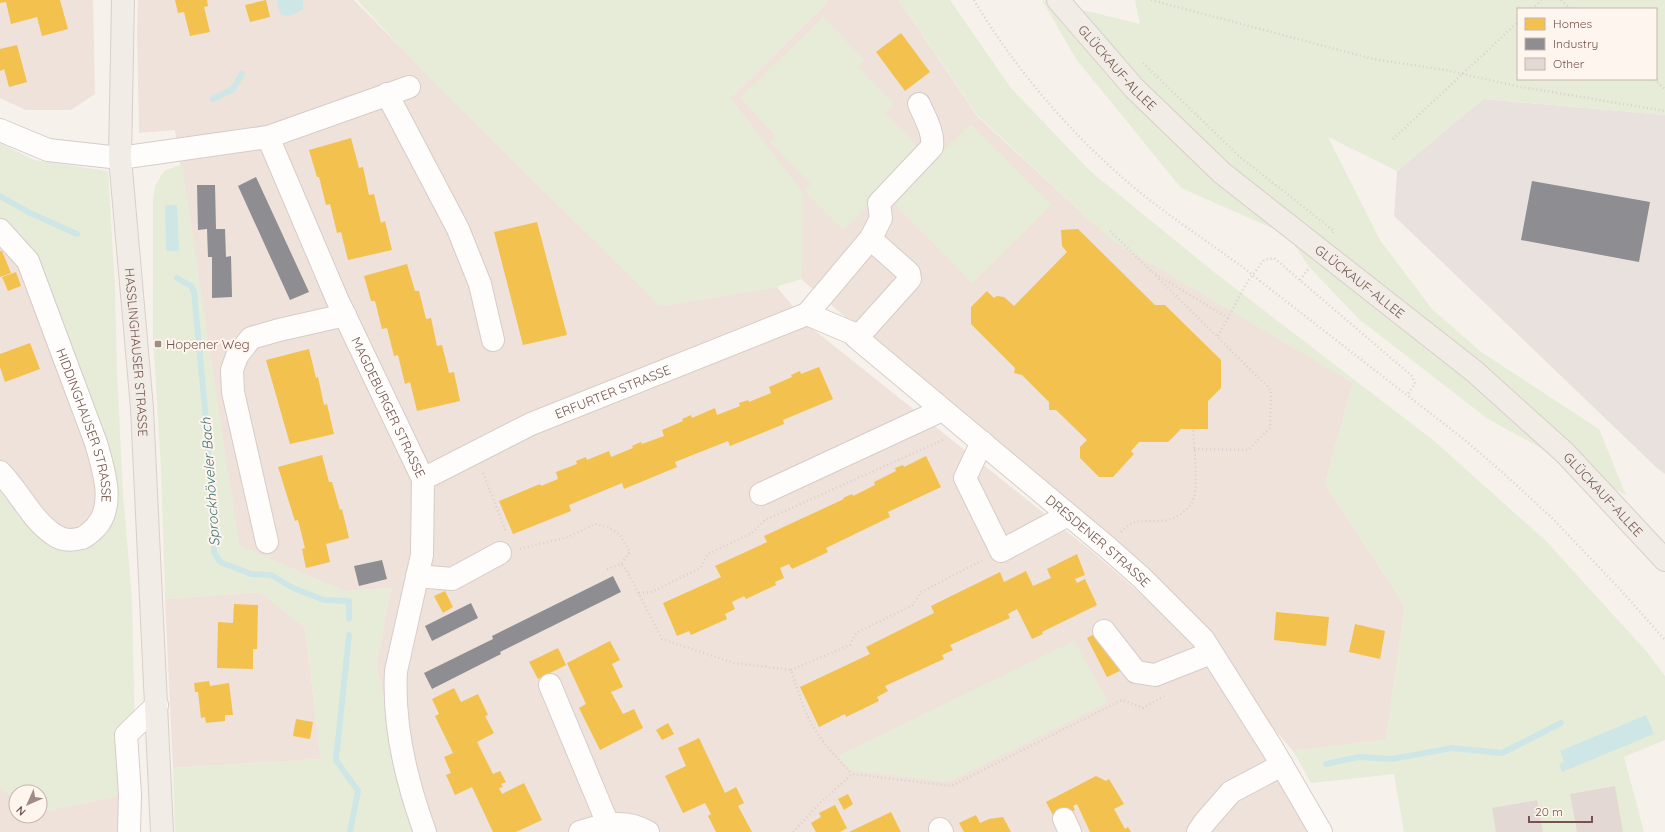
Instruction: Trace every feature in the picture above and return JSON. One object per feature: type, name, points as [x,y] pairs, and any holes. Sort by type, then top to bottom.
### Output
[{"type":"main road","name":"HASSLINGHAUSER STRASSE","points":[[123,0],[120,158],[142,408],[162,832]]},
{"type":"main road","name":"GLÜCKAUF-ALLEE","points":[[1058,0],[1139,94],[1222,173],[1474,371],[1565,453],[1665,560]]},
{"type":"street","points":[[0,130],[48,150],[120,158],[268,137],[409,87]]},
{"type":"street","points":[[387,94],[458,229],[480,284],[493,340]]},
{"type":"street","points":[[807,314],[869,241],[881,218],[879,203],[932,147],[933,139],[931,131],[919,104]]},
{"type":"street","name":"MAGDEBURGER STRASSE","points":[[268,137],[345,315],[423,479],[422,556],[396,671],[396,705],[400,735],[416,808],[425,832]]},
{"type":"street","name":"HIDDINGHAUSER STRASSE","points":[[0,230],[28,261],[43,297],[96,443],[102,467],[107,499],[106,512],[101,522],[84,537],[74,540],[62,540],[41,524],[11,483],[0,472]]},
{"type":"street","points":[[857,338],[910,278],[909,273],[874,242],[869,241]]},
{"type":"street","name":"DRESDENER STRASSE","points":[[807,314],[852,334],[857,338],[1107,547],[1142,578],[1203,639],[1282,765],[1321,832]]},
{"type":"street","name":"ERFURTER STRASSE","points":[[423,479],[531,424],[807,314]]},
{"type":"street","points":[[268,542],[233,392],[232,370],[237,356],[252,338],[279,330],[345,315]]},
{"type":"street","points":[[761,494],[942,410]]},
{"type":"street","points":[[975,436],[965,478],[1002,551],[1068,515]]},
{"type":"street","points":[[417,576],[452,579],[506,552]]},
{"type":"street","points":[[1104,631],[1136,672],[1155,675],[1211,653]]},
{"type":"street","points":[[550,685],[608,824]]},
{"type":"street","points":[[129,832],[130,794],[126,735],[157,705]]},
{"type":"street","points":[[1198,832],[1231,792],[1282,765]]},
{"type":"street","points":[[580,832],[603,824],[623,824],[641,828],[648,832]]},
{"type":"path","points":[[974,0],[1016,61],[1053,109],[1089,146],[1132,185],[1244,268],[1466,441],[1550,516],[1618,587],[1665,640]]},
{"type":"path","points":[[1151,0],[1373,59],[1445,70],[1461,75],[1516,86],[1665,111]]},
{"type":"path","points":[[1533,8],[1542,0]]},
{"type":"path","points":[[1561,0],[1570,8]]},
{"type":"path","points":[[1393,139],[1517,23]]},
{"type":"path","points":[[1139,58],[1240,157],[1334,230],[1321,252]]},
{"type":"path","points":[[1656,80],[1665,90]]},
{"type":"path","points":[[1110,231],[1271,390],[1270,428],[1248,450],[1194,449]]},
{"type":"path","points":[[1218,336],[1246,284],[1264,260],[1274,258],[1412,376],[1415,384],[1407,394]]},
{"type":"path","points":[[1152,272],[1228,318]]},
{"type":"path","points":[[1107,547],[1128,524],[1141,520],[1161,521],[1173,519],[1184,511],[1194,498],[1193,429]]},
{"type":"path","points":[[639,593],[652,592],[700,568],[708,554],[752,533],[765,520],[975,436]]},
{"type":"path","points":[[474,453],[494,497],[506,552],[568,537],[595,524],[608,527],[620,535],[630,552],[621,564],[608,569]]},
{"type":"path","points":[[621,564],[626,569],[662,639],[734,663],[791,670],[850,645],[856,633],[912,605],[921,592],[1002,551]]},
{"type":"path","points":[[791,670],[802,704],[814,729],[832,753],[852,774],[951,786],[1122,700],[1142,708],[1170,693]]},
{"type":"path","points":[[793,832],[819,804],[852,774]]},
{"type":"shaded area","points":[[0,0],[93,0],[95,94],[71,110],[26,110],[0,98]]},
{"type":"shaded area","points":[[138,0],[354,0],[438,85],[776,286],[809,326],[1095,554],[1189,636],[1314,832],[414,832],[376,664],[391,588],[344,591],[239,546],[175,130],[139,133],[137,33]]},
{"type":"shaded area","points":[[828,0],[899,0],[978,117],[1089,219],[1353,383],[1325,484],[1405,606],[1386,740],[1293,751],[1261,714],[1201,623],[801,279],[802,193],[730,98],[821,9]]},
{"type":"shaded area","points":[[1483,99],[1665,115],[1665,474],[1658,469],[1394,216],[1397,171]]},
{"type":"shaded area","points":[[0,236],[25,264],[93,444],[98,518],[62,536],[0,465]]},
{"type":"shaded area","points":[[260,592],[305,627],[321,759],[173,768],[165,599]]},
{"type":"shaded area","points":[[0,786],[8,794],[8,824],[48,824],[48,810],[136,792],[139,832],[0,832]]},
{"type":"green space","points":[[357,0],[828,0],[821,9],[730,98],[803,193],[801,279],[776,287],[660,306],[436,85]]},
{"type":"green space","points":[[899,0],[950,0],[1011,88],[1090,171],[1214,272],[1433,440],[1546,541],[1647,652],[1665,676],[1665,740],[1624,757],[1644,832],[1404,832],[1394,774],[1311,783],[1293,751],[1386,739],[1405,606],[1325,484],[1353,383],[1114,242],[978,116]]},
{"type":"green space","points":[[1042,0],[1140,24],[1135,0],[1665,0],[1665,115],[1483,99],[1397,171],[1328,137],[1380,240],[1432,309],[1481,352],[1599,429],[1626,495],[1488,419],[1360,320],[1309,267],[1288,235],[1181,188],[1076,59]]},
{"type":"green space","points":[[823,17],[864,60],[858,67],[894,104],[885,113],[923,152],[843,230],[805,191],[811,184],[770,142],[776,136],[740,98]]},
{"type":"green space","points":[[971,124],[1051,205],[972,283],[892,201]]},
{"type":"green space","points":[[0,143],[34,160],[108,171],[115,286],[117,373],[123,494],[132,598],[136,792],[48,810],[48,784],[8,784],[8,794],[0,786],[0,477],[38,526],[85,541],[107,466],[0,223]]},
{"type":"green space","points":[[182,164],[239,545],[344,591],[391,588],[376,664],[414,832],[175,832],[173,768],[321,759],[305,627],[260,592],[165,599],[161,468],[153,339],[153,200],[155,186],[164,171]]},
{"type":"green space","points":[[1074,641],[1108,702],[948,782],[851,770],[838,756]]},
{"type":"water","points":[[278,0],[303,0],[303,9],[291,16],[281,15],[277,3]]},
{"type":"water","points":[[165,205],[177,205],[179,251],[166,251]]},
{"type":"water","points":[[1646,715],[1654,734],[1562,772],[1559,764],[1564,762],[1560,751]]},
{"type":"building: Homes","points":[[0,0],[60,0],[68,29],[42,36],[37,17],[11,24],[6,2],[0,3]]},
{"type":"building: Homes","points":[[175,0],[207,0],[208,6],[204,7],[210,32],[190,36],[184,12],[178,13]]},
{"type":"building: Homes","points":[[266,0],[270,17],[250,22],[245,5]]},
{"type":"building: Homes","points":[[901,33],[930,72],[905,91],[876,52]]},
{"type":"building: Homes","points":[[17,45],[27,82],[9,87],[4,69],[0,71],[0,49]]},
{"type":"building: Homes","points":[[351,138],[359,168],[363,167],[369,195],[374,194],[381,223],[385,221],[392,250],[348,260],[341,232],[337,233],[330,204],[326,205],[319,177],[317,177],[309,150]]},
{"type":"building: Homes","points":[[537,222],[567,335],[523,345],[494,232]]},
{"type":"building: Homes","points":[[1078,229],[1155,305],[1165,305],[1221,360],[1221,388],[1208,401],[1208,429],[1181,429],[1168,442],[1139,442],[1131,451],[1134,454],[1113,477],[1099,477],[1080,458],[1080,447],[1087,440],[1056,410],[1049,410],[1049,402],[1022,375],[1014,373],[1015,368],[971,324],[971,307],[987,291],[994,298],[997,296],[1004,297],[1014,306],[1067,252],[1062,246],[1061,230]]},
{"type":"building: Homes","points":[[0,251],[2,251],[11,273],[0,277]]},
{"type":"building: Homes","points":[[407,264],[415,291],[419,291],[426,319],[431,318],[437,346],[442,345],[449,373],[454,372],[460,401],[417,411],[410,382],[405,384],[398,355],[394,356],[387,328],[382,329],[375,301],[371,301],[364,276]]},
{"type":"building: Homes","points":[[16,272],[21,286],[8,291],[2,277]]},
{"type":"building: Homes","points":[[30,343],[40,369],[5,382],[0,367],[0,354]]},
{"type":"building: Homes","points":[[309,349],[316,378],[318,377],[324,405],[327,404],[334,434],[290,444],[266,360]]},
{"type":"building: Homes","points":[[819,367],[833,399],[783,420],[784,424],[730,446],[728,441],[675,462],[677,467],[624,489],[622,483],[569,505],[571,511],[513,534],[499,501],[540,484],[541,486],[558,479],[556,472],[577,464],[576,461],[586,457],[587,460],[609,451],[611,457],[633,448],[632,446],[641,442],[642,444],[664,436],[662,430],[683,421],[682,419],[691,415],[692,418],[715,408],[717,415],[740,406],[739,403],[748,400],[749,402],[771,393],[769,387],[792,377],[791,375],[800,371],[801,374]]},
{"type":"building: Homes","points":[[322,455],[329,482],[332,482],[340,510],[342,509],[349,538],[326,544],[330,562],[306,568],[302,549],[305,548],[298,520],[295,521],[278,467]]},
{"type":"building: Homes","points":[[926,456],[941,487],[888,512],[890,517],[826,548],[828,552],[792,569],[789,564],[780,568],[784,578],[775,582],[776,585],[746,599],[744,596],[732,602],[735,609],[725,614],[727,619],[691,635],[689,631],[677,636],[663,603],[721,577],[715,566],[767,542],[764,536],[844,499],[843,498],[852,494],[853,496],[875,485],[874,482],[896,471],[895,468],[903,465],[904,467]]},
{"type":"building: Homes","points":[[1077,554],[1085,575],[1075,579],[1077,583],[1085,579],[1097,605],[1042,632],[1043,634],[1032,639],[1017,609],[1008,614],[1010,618],[950,645],[953,650],[942,655],[944,659],[885,686],[888,691],[877,697],[879,701],[846,717],[845,714],[819,727],[800,687],[870,654],[866,647],[934,613],[931,606],[1000,572],[1004,582],[1026,571],[1033,586],[1051,578],[1047,569]]},
{"type":"building: Homes","points":[[445,591],[453,607],[443,613],[434,596]]},
{"type":"building: Homes","points":[[234,604],[258,605],[257,649],[253,649],[253,669],[217,668],[218,622],[233,623]]},
{"type":"building: Homes","points":[[1276,612],[1329,617],[1326,646],[1274,640]]},
{"type":"building: Homes","points":[[1355,624],[1385,631],[1380,659],[1349,652]]},
{"type":"building: Homes","points":[[1102,630],[1122,670],[1107,677],[1087,638]]},
{"type":"building: Homes","points":[[610,641],[620,660],[612,664],[623,687],[611,692],[623,714],[634,709],[643,728],[600,750],[579,708],[586,704],[567,663]]},
{"type":"building: Homes","points":[[558,648],[566,665],[538,679],[529,662]]},
{"type":"building: Homes","points":[[209,681],[210,686],[229,683],[233,715],[225,715],[225,721],[206,723],[205,717],[201,718],[198,692],[195,692],[194,683]]},
{"type":"building: Homes","points":[[454,688],[461,702],[478,694],[488,715],[485,716],[494,733],[477,742],[493,774],[500,771],[506,782],[501,784],[503,787],[499,788],[502,794],[524,783],[542,820],[516,832],[493,832],[472,787],[455,795],[446,775],[451,773],[444,757],[453,753],[435,716],[439,714],[432,699]]},
{"type":"building: Homes","points":[[296,719],[313,722],[310,739],[293,736]]},
{"type":"building: Homes","points":[[668,723],[674,734],[662,740],[656,730]]},
{"type":"building: Homes","points":[[699,738],[725,793],[736,787],[744,803],[738,806],[752,832],[716,832],[708,816],[711,814],[705,803],[683,813],[665,776],[686,766],[678,748]]},
{"type":"building: Homes","points":[[1096,776],[1106,781],[1109,779],[1124,804],[1114,809],[1125,829],[1128,827],[1131,832],[1090,832],[1077,804],[1073,806],[1075,810],[1055,819],[1046,802]]},
{"type":"building: Homes","points":[[848,794],[853,804],[844,810],[838,799]]},
{"type":"building: Homes","points":[[835,805],[847,828],[840,832],[816,832],[811,823],[821,817],[819,813]]},
{"type":"building: Homes","points":[[891,812],[901,832],[849,832]]},
{"type":"building: Homes","points":[[976,815],[980,823],[989,819],[1003,817],[1011,832],[964,832],[959,823]]},
{"type":"building: Industry","points":[[256,177],[309,292],[290,300],[238,186]]},
{"type":"building: Industry","points":[[1532,181],[1650,202],[1639,262],[1521,240]]},
{"type":"building: Industry","points":[[197,185],[215,185],[216,229],[225,229],[226,257],[231,256],[232,297],[212,298],[212,257],[208,257],[207,229],[198,230]]},
{"type":"building: Industry","points":[[382,560],[387,579],[359,586],[354,566]]},
{"type":"building: Industry","points":[[613,576],[621,592],[500,652],[501,654],[432,689],[424,673],[493,639],[492,636]]},
{"type":"building: Industry","points":[[471,603],[478,618],[432,641],[425,626]]},
{"type":"building: Other","points":[[1615,786],[1623,832],[1577,832],[1570,794]]},
{"type":"building: Other","points":[[1537,800],[1543,832],[1496,832],[1492,808]]},
{"type":"waterway","points":[[213,99],[233,89],[242,74]]},
{"type":"waterway","name":"Sprockhöveler Bach","points":[[0,196],[30,213],[77,234]]},
{"type":"waterway","name":"Sprockhöveler Bach","points":[[177,278],[191,286],[194,292],[207,431],[214,552],[220,562],[251,574],[271,575],[293,588],[324,600],[349,601],[349,619]]},
{"type":"waterway","name":"Sprockhöveler Bach","points":[[349,635],[336,760],[358,791],[350,832]]},
{"type":"waterway","points":[[1326,764],[1359,757],[1392,759],[1452,748],[1502,753],[1561,723]]},
{"type":"place","name":"Hopener Weg","points":[[158,344]]}]
